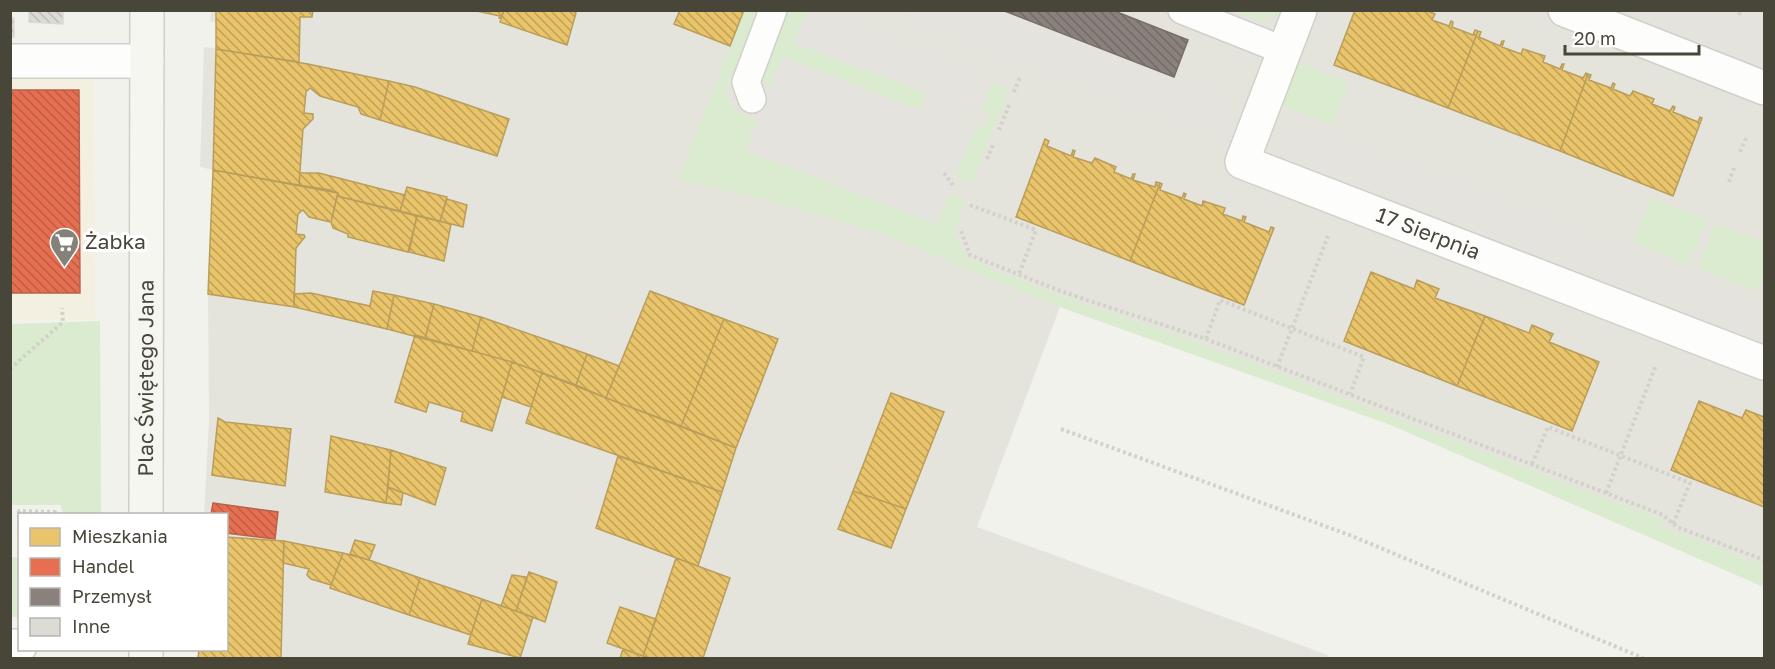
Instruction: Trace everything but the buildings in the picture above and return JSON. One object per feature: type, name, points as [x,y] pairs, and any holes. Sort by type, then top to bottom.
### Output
[{"type":"street","name":"Plac Świętego Jana","points":[[146,513],[147,10]]},
{"type":"street","name":"17 Sierpnia","points":[[1300,10],[1242,162],[1764,363]]},
{"type":"street","points":[[1565,10],[1764,88]]},
{"type":"street","points":[[10,61],[147,61]]},
{"type":"lane","points":[[752,99],[746,82],[772,10]]},
{"type":"lane","points":[[1182,10],[1285,51]]},
{"type":"path","points":[[1014,92],[1020,77]]},
{"type":"path","points":[[999,130],[1009,105]]},
{"type":"path","points":[[1740,152],[1746,138]]},
{"type":"path","points":[[987,159],[994,143]]},
{"type":"path","points":[[1729,182],[1735,165]]},
{"type":"path","points":[[944,173],[953,185]]},
{"type":"path","points":[[970,205],[1036,230],[1019,274]]},
{"type":"path","points":[[961,231],[970,255],[1063,292],[1206,339],[1606,492],[1663,515],[1677,527],[1764,560]]},
{"type":"path","points":[[1277,367],[1322,253]]},
{"type":"path","points":[[1206,339],[1220,300],[1364,357],[1350,394]]},
{"type":"path","points":[[10,369],[63,322],[62,308]]},
{"type":"path","points":[[1606,492],[1660,355]]},
{"type":"path","points":[[1532,464],[1548,427],[1690,483],[1673,524]]},
{"type":"path","points":[[1061,429],[1352,536],[1642,658]]},
{"type":"path","points":[[19,513],[19,511],[55,513]]},
{"type":"shaded area","points":[[211,11],[1764,11],[1764,587],[1391,425],[1060,307],[977,527],[1328,655],[1327,658],[198,658],[199,651],[228,651],[228,513],[204,513],[209,420],[208,294],[213,170],[200,167],[204,47],[216,48],[216,22],[210,22]]},
{"type":"shaded area","points":[[900,11],[993,11],[1231,102],[1219,133]]},
{"type":"shaded area","points":[[1612,11],[1704,11],[1764,34],[1764,69]]},
{"type":"shaded area","points":[[806,12],[992,83],[980,114],[794,43]]},
{"type":"shaded area","points":[[782,57],[974,130],[937,224],[746,151]]},
{"type":"shaded area","points":[[11,64],[94,65],[95,319],[11,319]]},
{"type":"shaded area","points":[[1291,124],[1764,308],[1764,344],[1278,156]]},
{"type":"green space","points":[[744,11],[757,11],[726,92],[735,111],[758,120],[746,151],[937,224],[950,193],[966,200],[954,231],[966,258],[1063,297],[1208,346],[1662,520],[1659,526],[1764,565],[1764,587],[1391,425],[1060,307],[881,233],[770,201],[678,179]]},
{"type":"green space","points":[[1234,11],[1281,11],[1262,21]]},
{"type":"green space","points":[[788,12],[806,12],[795,43],[926,93],[920,110],[782,57],[770,88],[767,87],[763,77]]},
{"type":"green space","points":[[1298,62],[1348,82],[1332,125],[1282,106]]},
{"type":"green space","points":[[992,83],[1009,90],[972,183],[956,177],[974,130],[984,126],[989,114],[982,110]]},
{"type":"green space","points":[[1651,198],[1707,220],[1688,264],[1633,242]]},
{"type":"green space","points":[[1716,224],[1764,242],[1764,271],[1757,291],[1698,268]]},
{"type":"green space","points":[[100,321],[101,513],[62,513],[61,505],[11,505],[11,324]]},
{"type":"green space","points":[[11,557],[18,558],[18,617],[11,617]]},
{"type":"place","name":"Żabka","points":[[64,268]]}]
